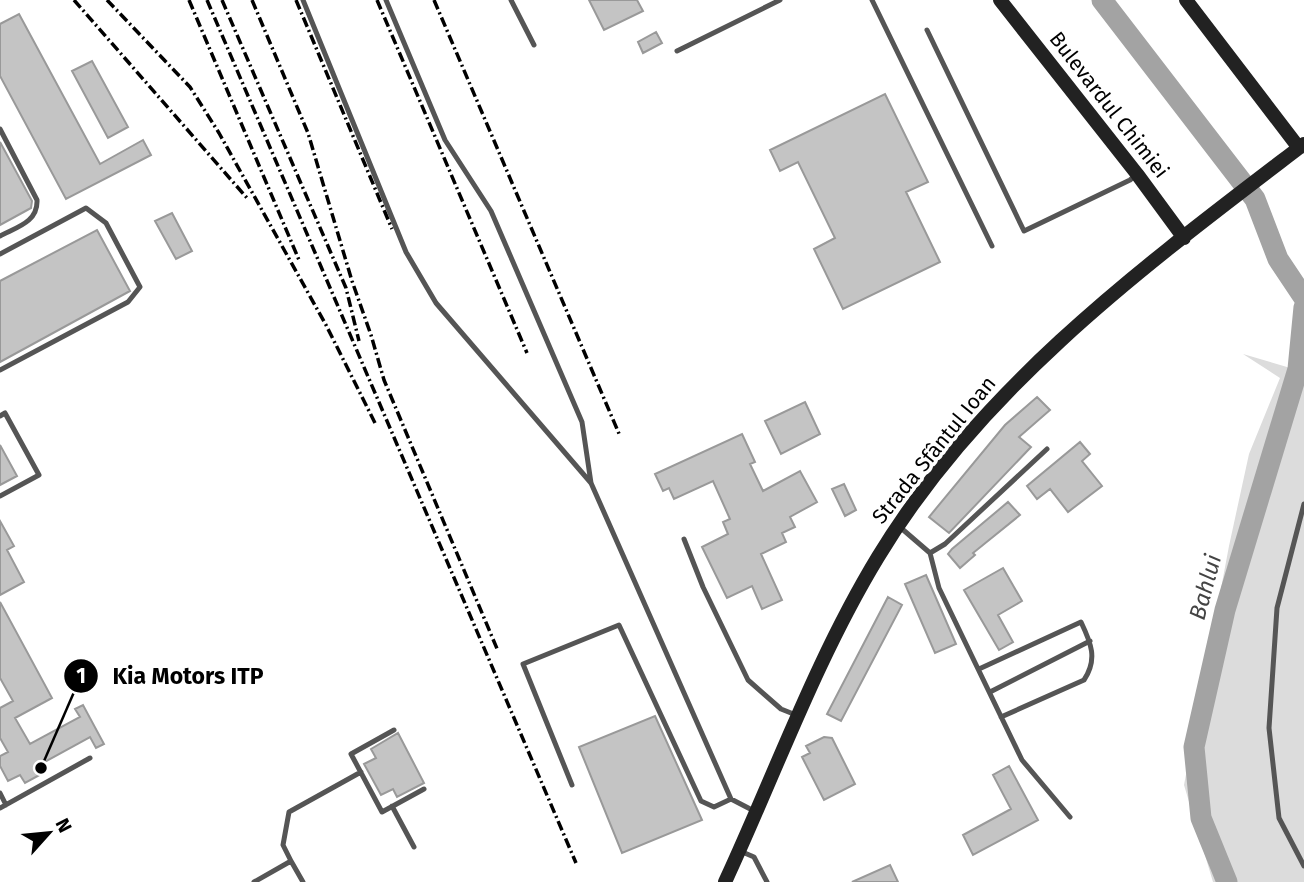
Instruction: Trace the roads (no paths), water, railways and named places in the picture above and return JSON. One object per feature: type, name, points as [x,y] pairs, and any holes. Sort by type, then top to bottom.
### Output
[{"type":"main road","name":"Bulevardul Chimiei","points":[[1000,0],[1184,237]]},
{"type":"main road","points":[[1186,0],[1302,149]]},
{"type":"main road","name":"Strada Sfântul Ioan","points":[[725,882],[829,648],[877,558],[898,525],[950,456],[1019,379],[1094,310],[1184,237],[1302,149]]},
{"type":"lane","points":[[303,0],[406,252],[436,303],[591,483]]},
{"type":"lane","points":[[386,0],[445,140],[491,211],[582,422],[591,483],[730,799],[757,813]]},
{"type":"lane","points":[[511,0],[534,45]]},
{"type":"lane","points":[[677,51],[780,0]]},
{"type":"lane","points":[[872,0],[992,246]]},
{"type":"lane","points":[[927,30],[1024,231],[1137,174]]},
{"type":"lane","points":[[0,129],[37,200],[37,209],[32,219],[0,236]]},
{"type":"lane","points":[[0,254],[86,208],[106,223],[140,287],[128,302],[0,370]]},
{"type":"lane","points":[[0,416],[5,413],[39,475],[0,496]]},
{"type":"lane","points":[[930,553],[945,544],[1047,449]]},
{"type":"lane","points":[[1304,504],[1277,608],[1269,728],[1279,818],[1304,866]]},
{"type":"lane","points":[[898,525],[930,553],[939,589],[1022,760],[1070,817]]},
{"type":"lane","points":[[684,539],[703,587],[748,680],[781,709],[799,715]]},
{"type":"lane","points":[[979,669],[1081,622],[1092,646],[1092,668],[1084,680],[1002,716]]},
{"type":"lane","points":[[572,785],[523,664],[619,625],[701,801],[714,807],[730,799]]},
{"type":"lane","points":[[990,692],[1090,641]]},
{"type":"lane","points":[[394,730],[351,754],[382,812],[424,789]]},
{"type":"lane","points":[[0,793],[3,806],[90,758]]},
{"type":"lane","points":[[303,882],[283,845],[289,812],[361,772]]},
{"type":"lane","points":[[392,806],[414,848]]},
{"type":"lane","points":[[740,850],[754,857],[767,882]]},
{"type":"lane","points":[[254,882],[291,861]]},
{"type":"waterway","name":"Bahlui","points":[[1102,0],[1255,199],[1278,259],[1304,298]]},
{"type":"waterway","name":"Bahlui","points":[[1227,882],[1201,818],[1194,747],[1225,610],[1298,369],[1304,307]]},
{"type":"railway","points":[[74,0],[247,198]]},
{"type":"railway","points":[[107,0],[190,87],[219,133],[326,325],[375,423]]},
{"type":"railway","points":[[189,0],[299,260]]},
{"type":"railway","points":[[207,0],[576,863]]},
{"type":"railway","points":[[222,0],[346,288],[359,341]]},
{"type":"railway","points":[[252,0],[308,133],[384,380],[498,651]]},
{"type":"railway","points":[[296,0],[392,229]]},
{"type":"railway","points":[[377,0],[527,353]]},
{"type":"railway","points":[[434,0],[620,436]]},
{"type":"place","name":"Kia Motors ITP","points":[[41,768]]}]
